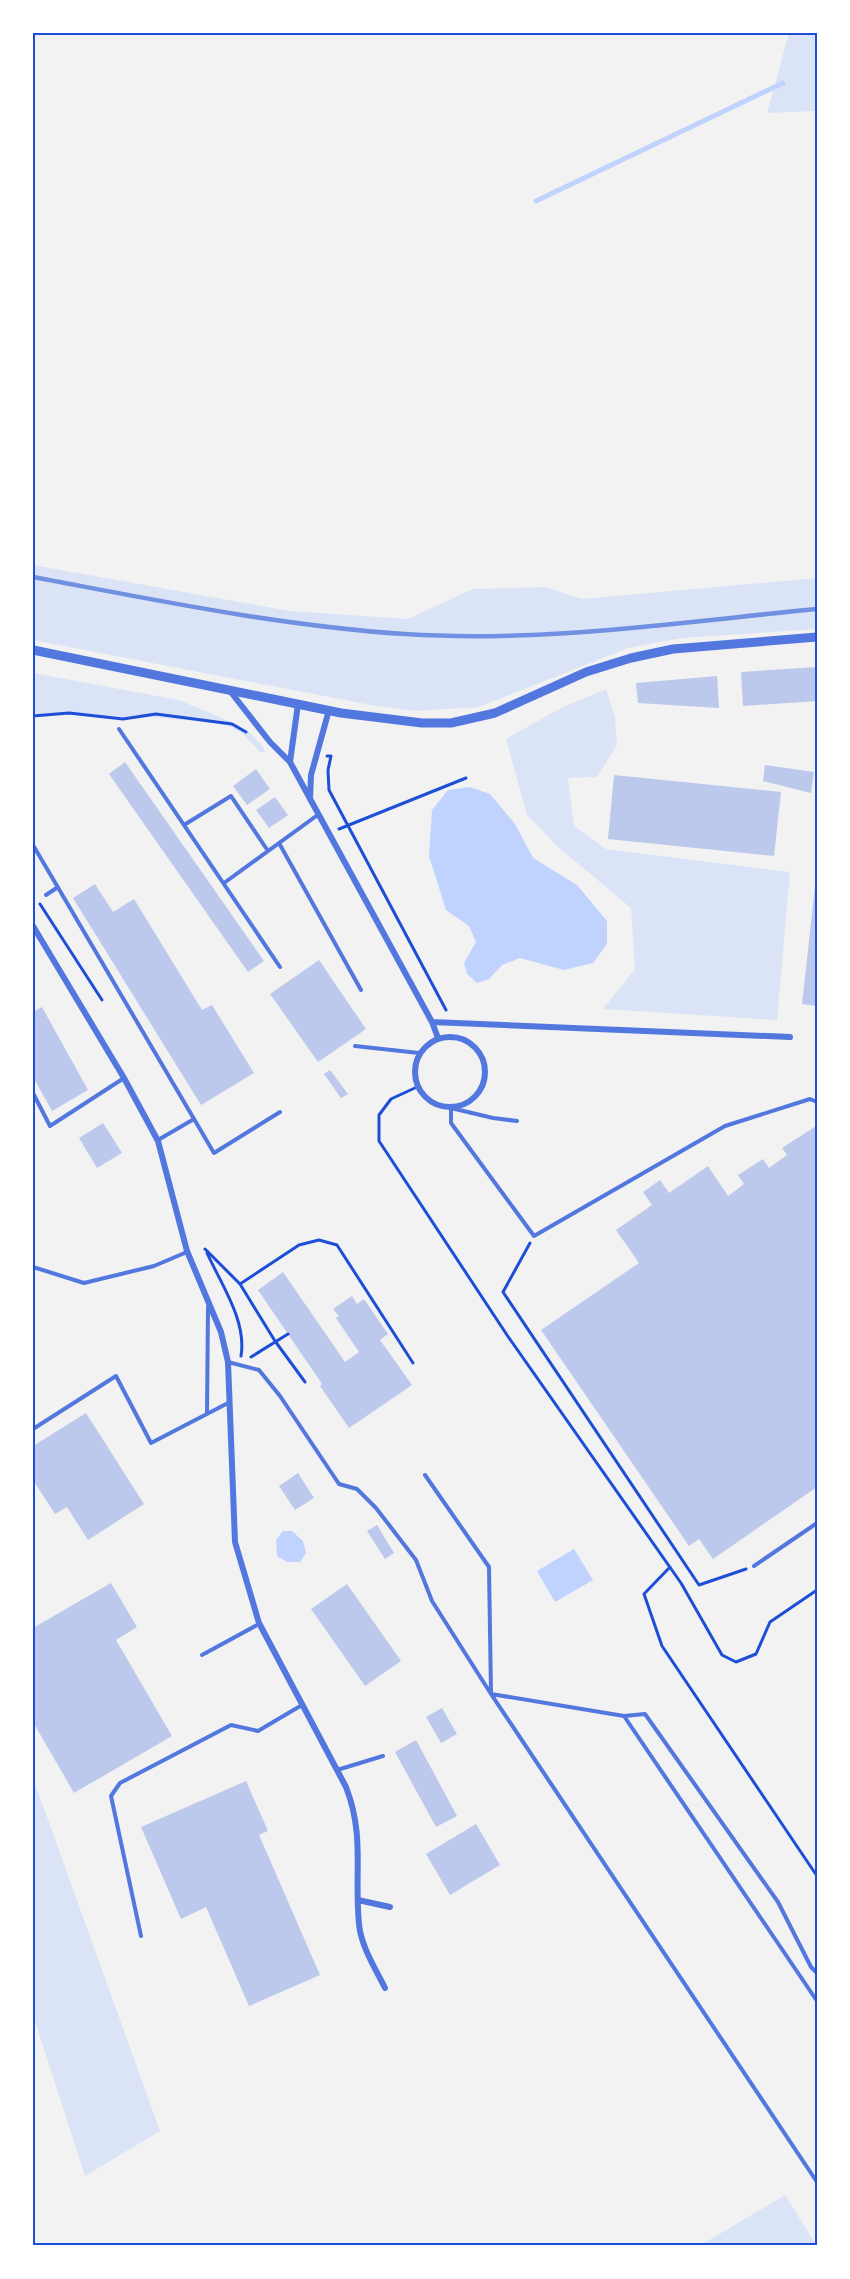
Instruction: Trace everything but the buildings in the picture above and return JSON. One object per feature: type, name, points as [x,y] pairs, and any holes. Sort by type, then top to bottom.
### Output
[{"type":"street","points":[[33,650],[329,710],[393,721],[451,723],[495,713],[586,672],[631,658],[673,649],[817,637]]},
{"type":"street","points":[[230,690],[270,742],[290,762],[432,1022],[438,1038]]},
{"type":"street","points":[[290,762],[298,704]]},
{"type":"street","points":[[310,800],[311,775],[329,710]]},
{"type":"street","points":[[33,926],[124,1078],[158,1141],[187,1251],[209,1300],[228,1362],[235,1542],[259,1623],[337,1770],[355,1809],[358,1834],[359,1926],[366,1950],[385,1988]]},
{"type":"street","points":[[432,1022],[790,1037]]},
{"type":"street","points":[[459,1037],[476,1048],[485,1066],[483,1086],[470,1101],[451,1108],[431,1102],[417,1087],[414,1070],[419,1053],[438,1038],[459,1037]]},
{"type":"street","points":[[358,1900],[390,1907]]},
{"type":"lane","points":[[119,729],[280,967]]},
{"type":"lane","points":[[184,825],[231,796],[268,851]]},
{"type":"lane","points":[[224,883],[319,814]]},
{"type":"lane","points":[[279,843],[361,990]]},
{"type":"lane","points":[[33,845],[214,1153],[280,1113]]},
{"type":"lane","points":[[46,895],[58,887]]},
{"type":"lane","points":[[355,1046],[419,1053]]},
{"type":"lane","points":[[33,1093],[50,1126],[124,1078]]},
{"type":"lane","points":[[517,1121],[451,1108],[451,1123],[534,1236],[724,1126],[810,1099],[817,1102]]},
{"type":"lane","points":[[158,1141],[194,1119]]},
{"type":"lane","points":[[33,1267],[84,1283],[153,1266],[187,1251]]},
{"type":"lane","points":[[207,1414],[209,1300]]},
{"type":"lane","points":[[228,1362],[259,1370],[280,1396],[339,1484],[357,1489],[376,1508],[416,1560],[432,1601],[491,1694],[817,2182]]},
{"type":"lane","points":[[33,1429],[116,1376],[152,1443],[230,1402]]},
{"type":"lane","points":[[425,1475],[489,1567],[491,1694]]},
{"type":"lane","points":[[754,1566],[817,1523]]},
{"type":"lane","points":[[202,1655],[259,1623]]},
{"type":"lane","points":[[491,1694],[624,1716],[645,1714],[778,1902],[811,1967],[817,1973]]},
{"type":"lane","points":[[141,1936],[111,1796],[120,1783],[231,1725],[258,1731],[302,1704]]},
{"type":"lane","points":[[624,1716],[817,2001]]},
{"type":"lane","points":[[337,1770],[383,1756]]},
{"type":"path","points":[[33,717],[69,713],[123,719],[156,714],[232,724],[246,732],[251,739]]},
{"type":"path","points":[[331,756],[328,770],[329,790],[452,1022]]},
{"type":"path","points":[[330,832],[466,778]]},
{"type":"path","points":[[38,899],[102,1000]]},
{"type":"path","points":[[417,1087],[391,1100],[379,1115],[379,1141],[507,1335],[670,1567],[722,1655],[736,1662],[756,1654],[770,1623],[817,1590]]},
{"type":"path","points":[[534,1236],[503,1292],[699,1585],[754,1566]]},
{"type":"path","points":[[240,1284],[299,1245],[319,1240],[337,1245],[412,1363]]},
{"type":"path","points":[[239,1364],[242,1349],[238,1321],[205,1249],[240,1284],[275,1341],[305,1382]]},
{"type":"path","points":[[239,1364],[288,1334]]},
{"type":"path","points":[[670,1567],[644,1594],[662,1646],[817,1876]]},
{"type":"shaded area","points":[[789,33],[817,33],[817,111],[767,113]]},
{"type":"shaded area","points":[[33,565],[290,611],[408,619],[473,589],[545,587],[582,599],[817,578],[817,629],[682,638],[628,648],[479,707],[415,711],[376,706],[33,640]]},
{"type":"shaded area","points":[[33,673],[179,700],[236,724],[249,732],[262,745],[265,752],[260,752],[242,733],[229,726],[215,723],[150,717],[123,720],[69,713],[33,717]]},
{"type":"shaded area","points":[[606,689],[615,717],[617,745],[597,777],[568,778],[574,826],[606,849],[790,872],[777,1020],[603,1009],[635,969],[631,908],[557,846],[527,815],[506,739],[561,708]]},
{"type":"shaded area","points":[[33,1778],[160,2131],[85,2176],[33,2015]]},
{"type":"shaded area","points":[[785,2195],[817,2246],[699,2246]]},
{"type":"water","points":[[470,787],[490,794],[515,824],[533,858],[577,885],[607,921],[607,944],[593,963],[564,970],[520,958],[502,965],[489,979],[477,983],[467,974],[464,963],[476,942],[469,926],[446,910],[429,856],[432,810],[448,790]]},
{"type":"water","points":[[283,1531],[292,1531],[303,1541],[306,1553],[300,1562],[287,1562],[277,1556],[276,1540]]},
{"type":"water","points":[[574,1549],[593,1580],[555,1602],[537,1571]]},
{"type":"waterway","points":[[536,201],[783,83]]},
{"type":"railway","points":[[33,577],[265,619],[405,634],[508,636],[611,630],[817,609]]}]
